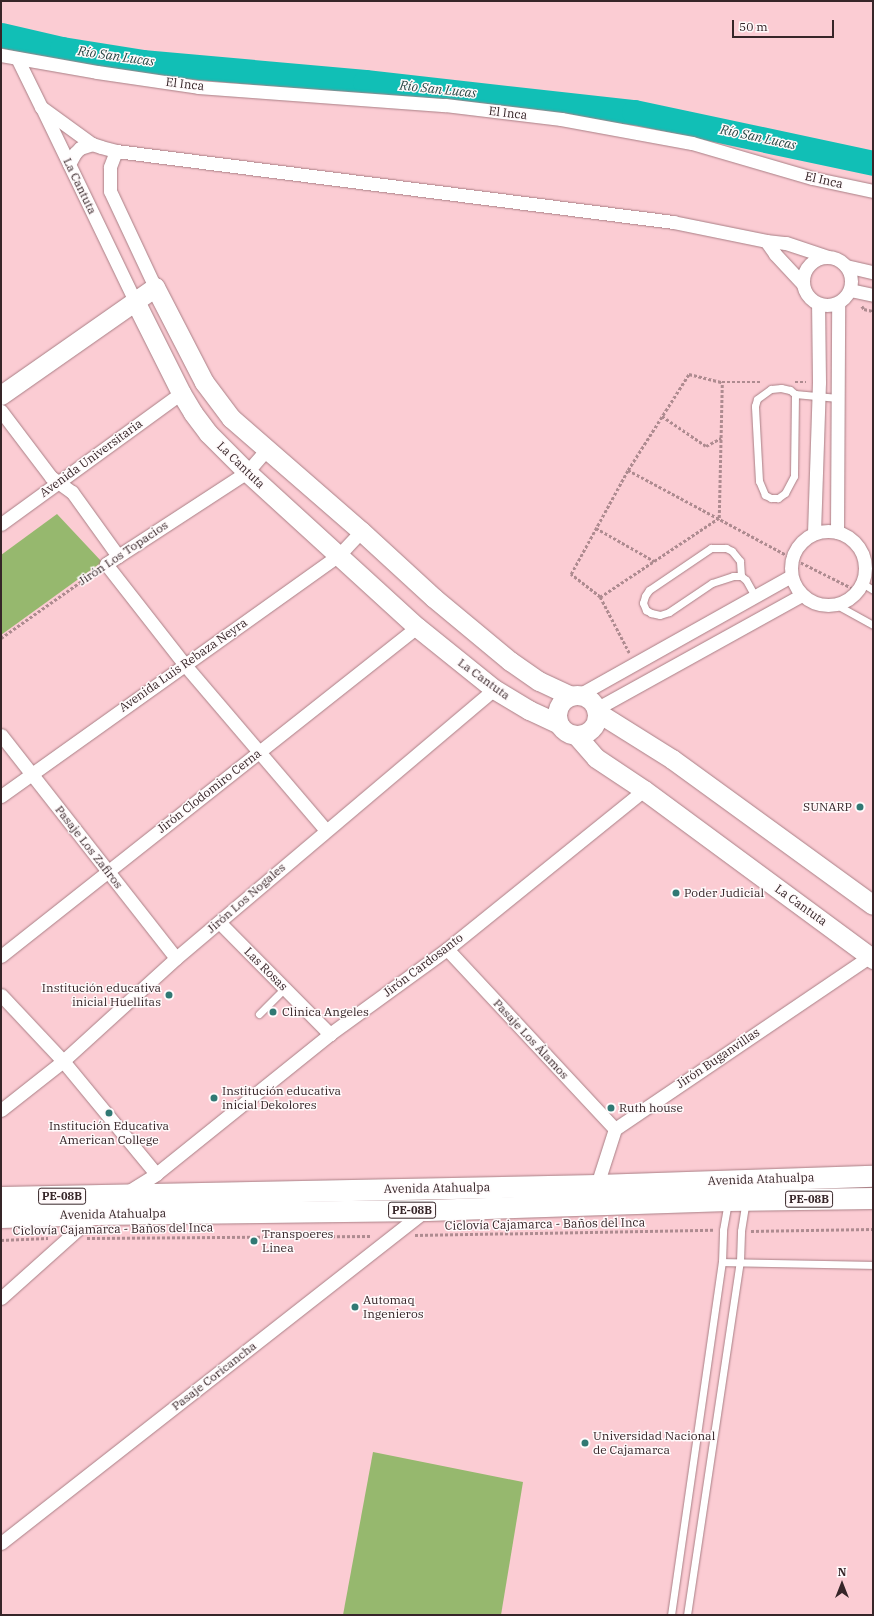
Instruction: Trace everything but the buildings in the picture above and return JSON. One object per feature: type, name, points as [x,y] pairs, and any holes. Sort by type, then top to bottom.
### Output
[{"type":"main road","name":"Avenida Atahualpa","points":[[1,1217],[95,1214],[427,1210],[739,1190],[873,1176]]},
{"type":"main road","name":"Avenida Atahualpa","points":[[1,1197],[597,1185],[739,1190],[873,1198]]},
{"type":"street","name":"El Inca","points":[[1,55],[97,72],[198,87],[445,105],[561,119],[692,143],[812,178],[873,191]]},
{"type":"street","name":"La Cantuta","points":[[17,58],[181,393],[208,432],[247,472],[417,627],[494,689],[529,710],[559,724],[563,729],[576,735],[596,758],[644,790],[872,956]]},
{"type":"street","points":[[41,107],[92,144],[116,151],[672,222],[798,246],[828,257]]},
{"type":"street","points":[[69,164],[75,153],[80,148],[92,144]]},
{"type":"street","name":"La Cantuta","points":[[116,151],[110,167],[110,191],[155,287],[204,382],[231,418],[361,531],[434,598],[510,661],[538,681],[575,695],[588,698],[597,711],[672,759],[873,905]]},
{"type":"street","points":[[766,241],[775,254],[802,283],[807,295],[818,304],[824,305],[838,303],[847,295],[850,290],[851,277],[846,266]]},
{"type":"street","points":[[802,283],[805,269],[809,264],[821,257],[835,258],[846,266],[873,272]]},
{"type":"street","points":[[1,395],[155,287]]},
{"type":"street","points":[[850,290],[873,295]]},
{"type":"street","points":[[837,532],[838,303]]},
{"type":"street","points":[[814,533],[819,382],[818,304]]},
{"type":"street","name":"Avenida Universitaria","points":[[1,524],[181,393]]},
{"type":"street","points":[[1,411],[51,477],[72,492],[118,556]]},
{"type":"street","name":"Jirón Los Topacios","points":[[106,564],[247,472],[267,449]]},
{"type":"street","name":"Avenida Luis Rebaza Neyra","points":[[1,796],[184,664],[339,555],[361,531]]},
{"type":"street","points":[[822,531],[837,532],[850,538],[860,550],[865,566],[859,587],[843,601],[835,604],[817,603],[802,595],[794,583],[791,576],[792,558],[800,543],[814,533],[822,531]]},
{"type":"street","points":[[106,564],[184,664],[326,830]]},
{"type":"street","points":[[559,724],[558,710],[565,699],[635,665],[791,576]]},
{"type":"street","points":[[576,735],[590,731],[594,726],[597,711],[802,595]]},
{"type":"street","name":"Jirón Clodomiro Cerna","points":[[1,956],[417,627]]},
{"type":"street","name":"Jirón Los Nogales","points":[[1,1110],[63,1061],[176,958],[494,689]]},
{"type":"street","name":"Pasaje Los Zafiros","points":[[1,735],[176,958]]},
{"type":"street","name":"Jirón Cardosanto","points":[[1,1298],[95,1214],[123,1194],[156,1174],[330,1034],[447,949],[644,790]]},
{"type":"street","name":"Las Rosas","points":[[219,922],[330,1034]]},
{"type":"street","name":"Pasaje Los Álamos","points":[[447,949],[615,1129]]},
{"type":"street","name":"Jirón Buganvillas","points":[[615,1129],[872,956]]},
{"type":"street","points":[[1,994],[63,1061],[156,1174]]},
{"type":"street","points":[[597,1185],[615,1129]]},
{"type":"street","name":"Pasaje Coricancha","points":[[1,1544],[427,1210]]},
{"type":"lane","points":[[795,394],[794,476],[785,494],[778,498],[771,498],[765,495],[759,481],[755,406],[757,398],[770,389],[781,388],[790,390],[795,394],[838,398]]},
{"type":"lane","points":[[741,576],[740,561],[732,551],[726,548],[711,548],[649,590],[643,603],[646,610],[660,615],[669,612],[720,578],[741,576],[746,580],[755,596]]},
{"type":"lane","points":[[859,587],[873,590]]},
{"type":"lane","points":[[835,604],[873,625]]},
{"type":"lane","points":[[259,1014],[285,988]]},
{"type":"lane","points":[[671,1615],[722,1262],[723,1230],[739,1190]]},
{"type":"lane","points":[[687,1615],[740,1261],[741,1231],[739,1190]]},
{"type":"lane","points":[[722,1262],[740,1261],[873,1265]]},
{"type":"path","points":[[635,665],[600,597],[571,574],[628,470],[689,374],[722,382],[766,382]]},
{"type":"path","points":[[719,518],[722,382]]},
{"type":"path","points":[[789,382],[819,382]]},
{"type":"path","points":[[662,416],[706,446],[721,438]]},
{"type":"path","points":[[628,470],[792,558],[859,587]]},
{"type":"path","points":[[600,597],[719,518]]},
{"type":"path","points":[[596,528],[654,562]]},
{"type":"path","name":"Jirón Los Topacios","points":[[1,638],[106,564]]},
{"type":"path","points":[[741,1231],[873,1229]]},
{"type":"path","name":"Ciclovía Cajamarca - Baños del Inca","points":[[1,1240],[68,1238],[393,1236],[723,1230]]},
{"type":"green space","points":[[57,514],[102,562],[1,635],[1,555]]},
{"type":"green space","points":[[373,1452],[523,1482],[501,1615],[343,1615]]},
{"type":"waterway","name":"Río San Lucas","points":[[1,35],[62,49],[142,62],[365,82],[634,112],[873,163]]},
{"type":"place","name":"SUNARP","points":[[860,807]]},
{"type":"place","name":"Poder Judicial","points":[[676,893]]},
{"type":"place","name":"Institución educativa inicial Huellitas","points":[[169,995]]},
{"type":"place","name":"Clinica Angeles","points":[[273,1012]]},
{"type":"place","name":"Institución educativa inicial Dekolores","points":[[214,1098]]},
{"type":"place","name":"Ruth house","points":[[611,1108]]},
{"type":"place","name":"Institución Educativa American College","points":[[109,1113]]},
{"type":"place","name":"Transpoeres Linea","points":[[254,1241]]},
{"type":"place","name":"Automaq Ingenieros","points":[[355,1307]]},
{"type":"place","name":"Universidad Nacional de Cajamarca","points":[[585,1443]]}]
